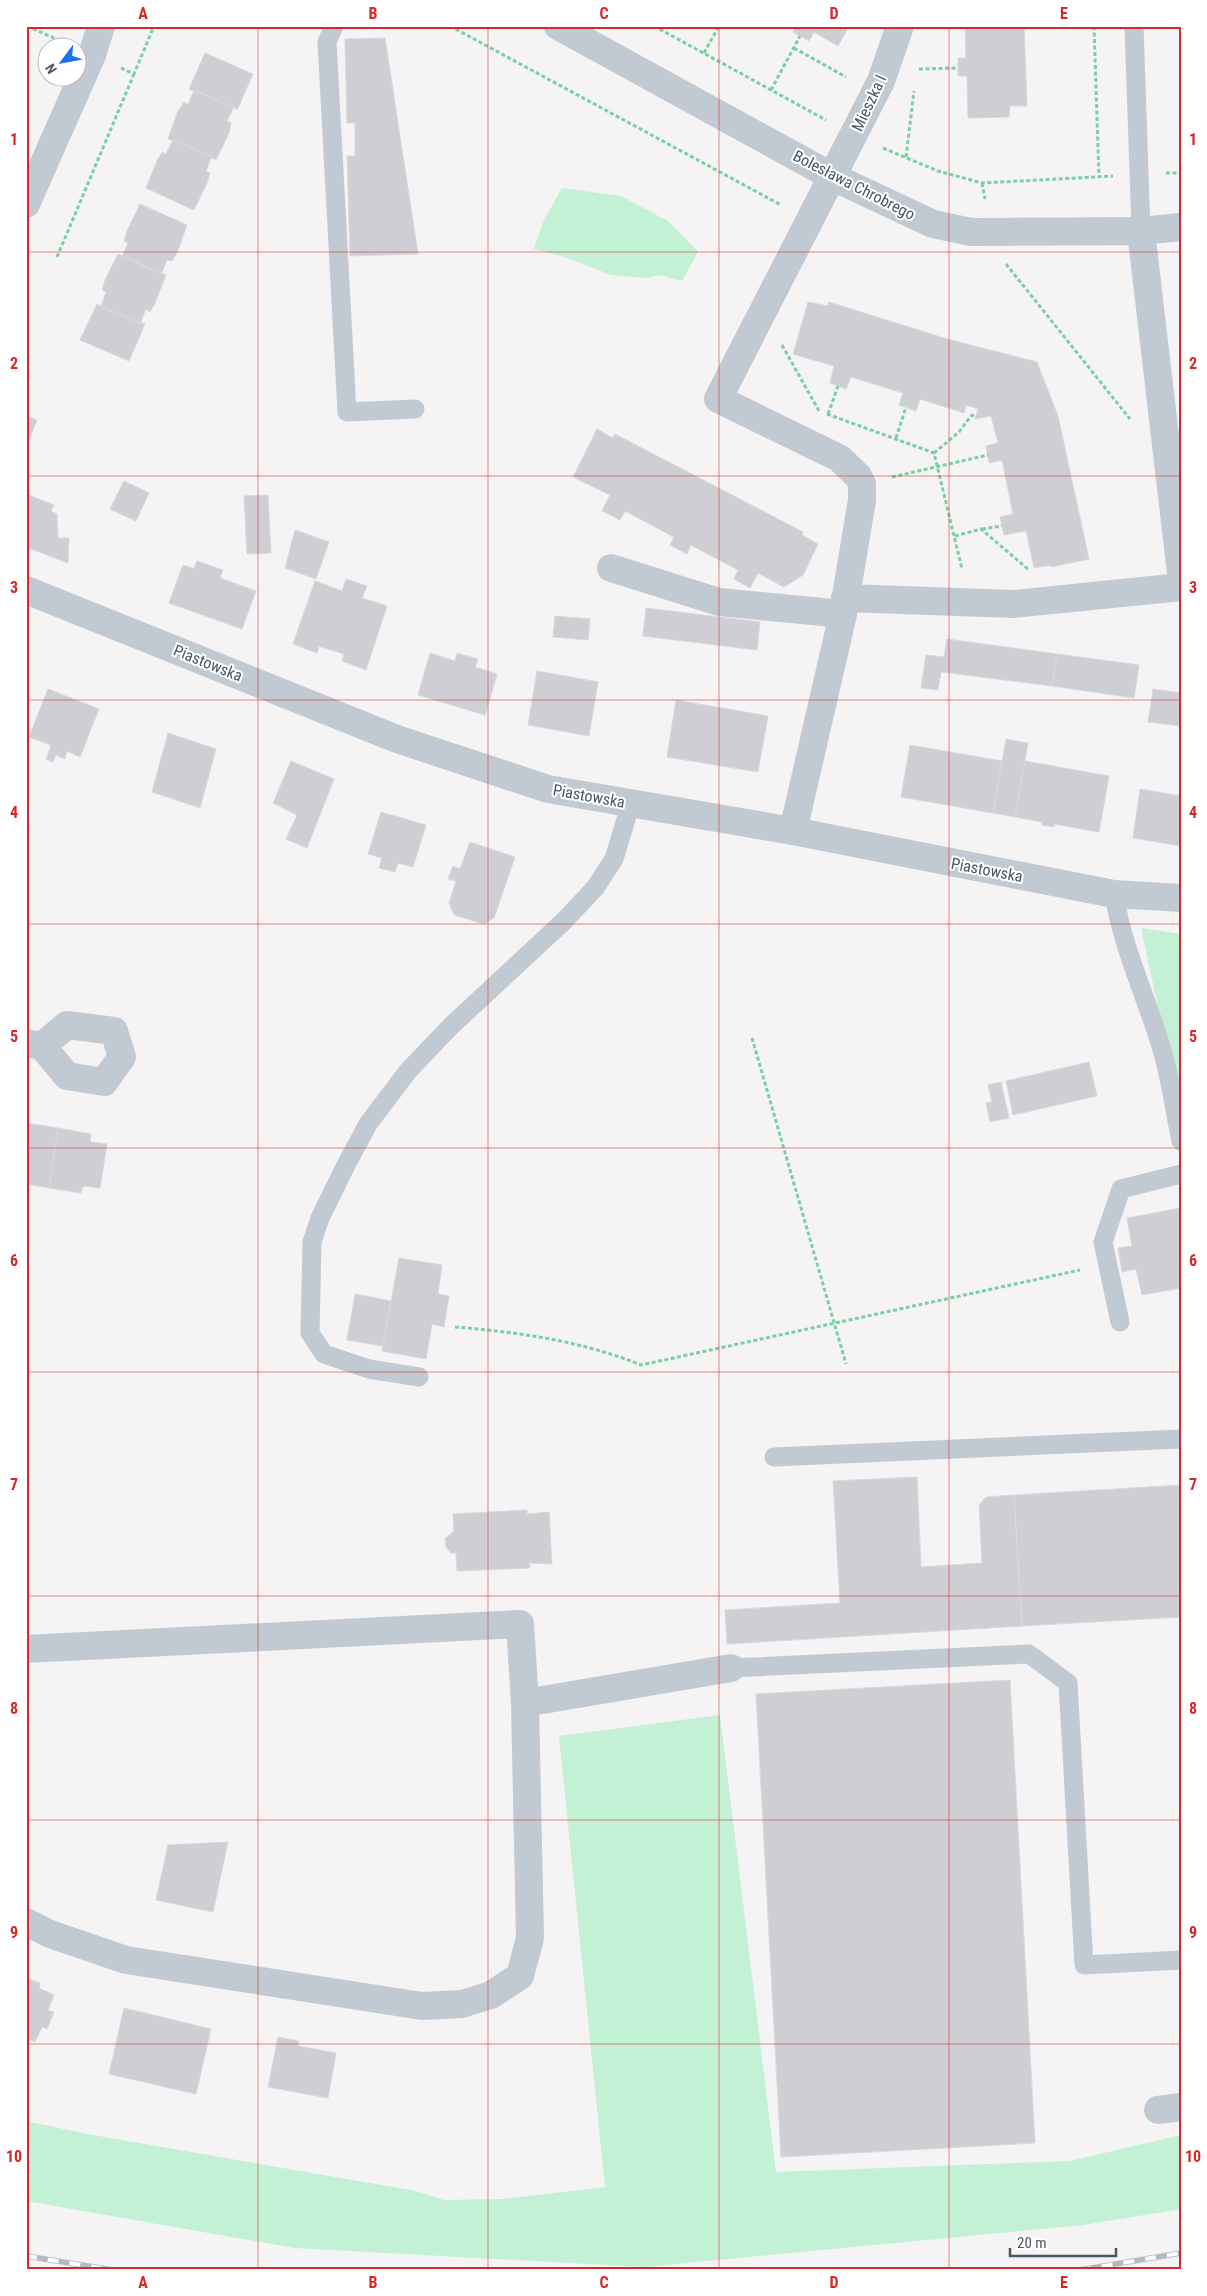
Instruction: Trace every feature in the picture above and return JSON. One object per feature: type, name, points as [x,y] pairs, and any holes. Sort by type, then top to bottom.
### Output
[{"type":"street","points":[[26,204],[92,55],[101,26]]},
{"type":"street","name":"Bolesława Chrobrego","points":[[558,26],[833,177],[933,224],[971,232],[1141,231],[1181,227]]},
{"type":"street","name":"Mieszka I","points":[[862,484],[858,476],[839,458],[718,399],[875,93],[900,26]]},
{"type":"street","points":[[1141,231],[1181,573]]},
{"type":"street","points":[[793,831],[844,606],[862,500],[862,484]]},
{"type":"street","points":[[611,568],[719,602],[844,606],[969,603],[1014,604],[1181,587]]},
{"type":"street","name":"Piastowska","points":[[26,590],[397,739],[548,790],[793,831],[1114,894],[1181,898]]},
{"type":"street","points":[[26,1649],[520,1624],[525,1703],[530,1938],[520,1976],[491,1995],[462,2004],[422,2006],[126,1960],[50,1934],[26,1922]]},
{"type":"street","points":[[525,1703],[731,1668]]},
{"type":"lane","points":[[334,26],[327,42],[347,412],[415,409]]},
{"type":"lane","points":[[1134,26],[1141,231]]},
{"type":"lane","points":[[419,1377],[369,1369],[324,1354],[310,1333],[312,1242],[320,1218],[368,1124],[408,1071],[450,1026],[563,922],[594,888],[614,859],[630,803]]},
{"type":"lane","points":[[1114,894],[1117,914],[1130,958],[1160,1042],[1181,1141]]},
{"type":"lane","points":[[1120,1322],[1103,1242],[1121,1189],[1181,1174]]},
{"type":"lane","points":[[774,1457],[1181,1439]]},
{"type":"lane","points":[[731,1668],[1029,1654],[1068,1683],[1084,1965],[1181,1960]]},
{"type":"path","points":[[27,26],[54,38]]},
{"type":"path","points":[[450,26],[810,221]]},
{"type":"path","points":[[654,26],[854,135],[938,171],[982,183],[1181,173]]},
{"type":"path","points":[[704,53],[719,26]]},
{"type":"path","points":[[1094,26],[1099,177]]},
{"type":"path","points":[[771,90],[800,36]]},
{"type":"path","points":[[794,48],[875,93]]},
{"type":"path","points":[[916,69],[958,68]]},
{"type":"path","points":[[57,257],[134,74]]},
{"type":"path","points":[[982,183],[997,253],[1132,422]]},
{"type":"path","points":[[761,317],[770,324],[818,411],[934,453]]},
{"type":"path","points":[[828,414],[838,386]]},
{"type":"path","points":[[896,438],[906,407]]},
{"type":"path","points":[[934,453],[959,432],[971,416],[976,414]]},
{"type":"path","points":[[934,453],[955,536],[969,603]]},
{"type":"path","points":[[862,484],[988,455]]},
{"type":"path","points":[[955,536],[1002,526]]},
{"type":"path","points":[[981,529],[1050,588],[1053,600]]},
{"type":"path","points":[[752,1038],[846,1364]]},
{"type":"path","points":[[455,1327],[498,1330],[571,1343],[610,1352],[641,1365],[1108,1264]]},
{"type":"green space","points":[[562,188],[621,196],[668,221],[698,252],[682,281],[660,275],[647,278],[611,275],[565,257],[534,249],[543,222]]},
{"type":"green space","points":[[1141,928],[1181,934],[1181,1114]]},
{"type":"green space","points":[[720,1715],[776,2172],[1070,2161],[1181,2135],[1181,2209],[1083,2225],[644,2267],[295,2248],[26,2201],[26,2121],[87,2134],[416,2191],[444,2200],[503,2199],[605,2187],[559,1736]]},
{"type":"building","points":[[796,26],[849,26],[838,46],[814,32],[809,41],[793,32]]},
{"type":"building","points":[[965,26],[1024,26],[1027,106],[1010,106],[1009,117],[968,118],[967,76],[958,76],[958,58],[966,58]]},
{"type":"building","points":[[385,38],[418,254],[350,256],[347,156],[355,156],[355,123],[347,123],[345,39]]},
{"type":"building","points":[[205,53],[253,74],[237,110],[234,107],[189,89]]},
{"type":"building","points":[[194,90],[234,107],[227,121],[231,123],[229,133],[216,160],[211,158],[212,156],[168,139],[178,111],[184,102],[188,105]]},
{"type":"building","points":[[173,140],[212,156],[206,171],[210,173],[207,183],[194,210],[146,188],[162,152],[166,154]]},
{"type":"building","points":[[140,204],[187,225],[177,253],[172,261],[167,260],[161,274],[122,257],[128,243],[124,241],[127,231]]},
{"type":"building","points":[[118,254],[166,275],[155,303],[150,312],[146,309],[140,324],[101,307],[106,292],[102,290],[105,280]]},
{"type":"building","points":[[808,302],[828,306],[829,302],[947,339],[1037,362],[1058,416],[1089,559],[1051,567],[1050,565],[1034,568],[1026,531],[1004,535],[1000,517],[1013,514],[1002,460],[989,463],[986,446],[998,443],[991,416],[975,419],[978,409],[966,405],[964,413],[920,399],[916,411],[899,405],[903,393],[851,377],[846,389],[830,383],[834,366],[793,354]]},
{"type":"building","points":[[97,304],[145,324],[129,361],[80,340]]},
{"type":"building","points":[[26,416],[37,420],[28,443],[26,442]]},
{"type":"building","points":[[597,429],[613,438],[615,434],[803,532],[802,535],[818,544],[803,575],[784,587],[758,573],[750,588],[734,579],[738,570],[691,545],[687,554],[670,545],[674,537],[625,511],[620,520],[602,511],[610,495],[573,477]]},
{"type":"building","points":[[124,481],[149,493],[136,521],[110,509]]},
{"type":"building","points":[[26,494],[54,505],[51,511],[57,514],[58,538],[69,538],[68,563],[26,547]]},
{"type":"building","points":[[268,495],[271,553],[247,554],[244,496]]},
{"type":"building","points":[[295,530],[329,542],[316,579],[285,568]]},
{"type":"building","points":[[197,561],[223,570],[220,578],[256,591],[242,629],[169,603],[183,565],[194,569]]},
{"type":"building","points":[[346,579],[367,586],[362,598],[387,606],[366,670],[342,661],[344,654],[319,646],[317,653],[293,644],[315,581],[342,591]]},
{"type":"building","points":[[646,608],[760,622],[757,650],[643,636]]},
{"type":"building","points":[[555,616],[590,619],[588,640],[553,637]]},
{"type":"building","points":[[947,639],[1057,654],[1052,686],[941,672],[938,690],[921,688],[926,655],[944,657]]},
{"type":"building","points":[[430,653],[455,661],[457,653],[478,659],[475,667],[497,674],[485,715],[418,695]]},
{"type":"building","points":[[1057,654],[1139,665],[1134,698],[1052,686]]},
{"type":"building","points":[[537,671],[598,682],[589,736],[528,725]]},
{"type":"building","points":[[48,689],[99,709],[80,757],[67,751],[65,759],[56,755],[53,762],[46,759],[51,745],[29,737]]},
{"type":"building","points":[[1153,689],[1181,693],[1181,726],[1148,722]]},
{"type":"building","points":[[676,700],[768,716],[758,772],[667,757]]},
{"type":"building","points":[[168,733],[216,749],[200,808],[152,792]]},
{"type":"building","points":[[1006,739],[1028,743],[1015,817],[993,813]]},
{"type":"building","points":[[910,745],[1002,761],[993,813],[901,797]]},
{"type":"building","points":[[291,761],[334,779],[307,848],[286,839],[297,815],[273,803]]},
{"type":"building","points":[[1025,761],[1109,776],[1099,832],[1054,824],[1054,827],[1042,825],[1042,822],[1015,817]]},
{"type":"building","points":[[1140,789],[1181,796],[1181,846],[1133,838]]},
{"type":"building","points":[[381,812],[426,825],[413,867],[398,863],[395,872],[379,868],[382,858],[368,854]]},
{"type":"building","points":[[470,842],[515,857],[494,918],[484,924],[454,915],[449,903],[456,881],[448,879],[453,866],[460,869]]},
{"type":"building","points":[[1089,1062],[1097,1096],[1013,1115],[1006,1081]]},
{"type":"building","points":[[1001,1082],[1009,1118],[990,1122],[986,1103],[992,1102],[988,1085]]},
{"type":"building","points":[[26,1123],[58,1128],[49,1188],[26,1184]]},
{"type":"building","points":[[58,1128],[91,1134],[90,1142],[107,1144],[100,1188],[83,1186],[81,1193],[49,1188]]},
{"type":"building","points":[[1181,1208],[1181,1288],[1142,1295],[1136,1269],[1122,1272],[1118,1248],[1132,1246],[1127,1218]]},
{"type":"building","points":[[399,1258],[442,1265],[438,1294],[449,1296],[444,1327],[432,1324],[426,1359],[382,1351]]},
{"type":"building","points":[[355,1294],[391,1301],[383,1346],[347,1340]]},
{"type":"building","points":[[917,1477],[921,1567],[982,1563],[979,1505],[986,1497],[1014,1495],[1022,1626],[727,1644],[725,1610],[840,1603],[833,1481]]},
{"type":"building","points":[[1181,1485],[1181,1617],[1022,1626],[1014,1495]]},
{"type":"building","points":[[527,1510],[527,1514],[549,1512],[552,1564],[529,1563],[530,1568],[457,1571],[456,1553],[451,1553],[446,1547],[445,1539],[454,1531],[453,1514]]},
{"type":"building","points":[[1010,1680],[1035,2143],[781,2157],[756,1694]]},
{"type":"building","points":[[228,1842],[213,1912],[156,1900],[168,1845]]},
{"type":"building","points":[[26,1978],[40,1983],[39,1988],[54,1995],[48,2010],[54,2012],[47,2029],[42,2027],[35,2042],[26,2038]]},
{"type":"building","points":[[124,2008],[211,2029],[196,2094],[109,2074]]},
{"type":"building","points":[[278,2037],[299,2041],[298,2046],[336,2053],[328,2098],[268,2087]]},
{"type":"railway","points":[[1080,2270],[1181,2253]]},
{"type":"railway","points":[[26,2256],[113,2270]]}]
